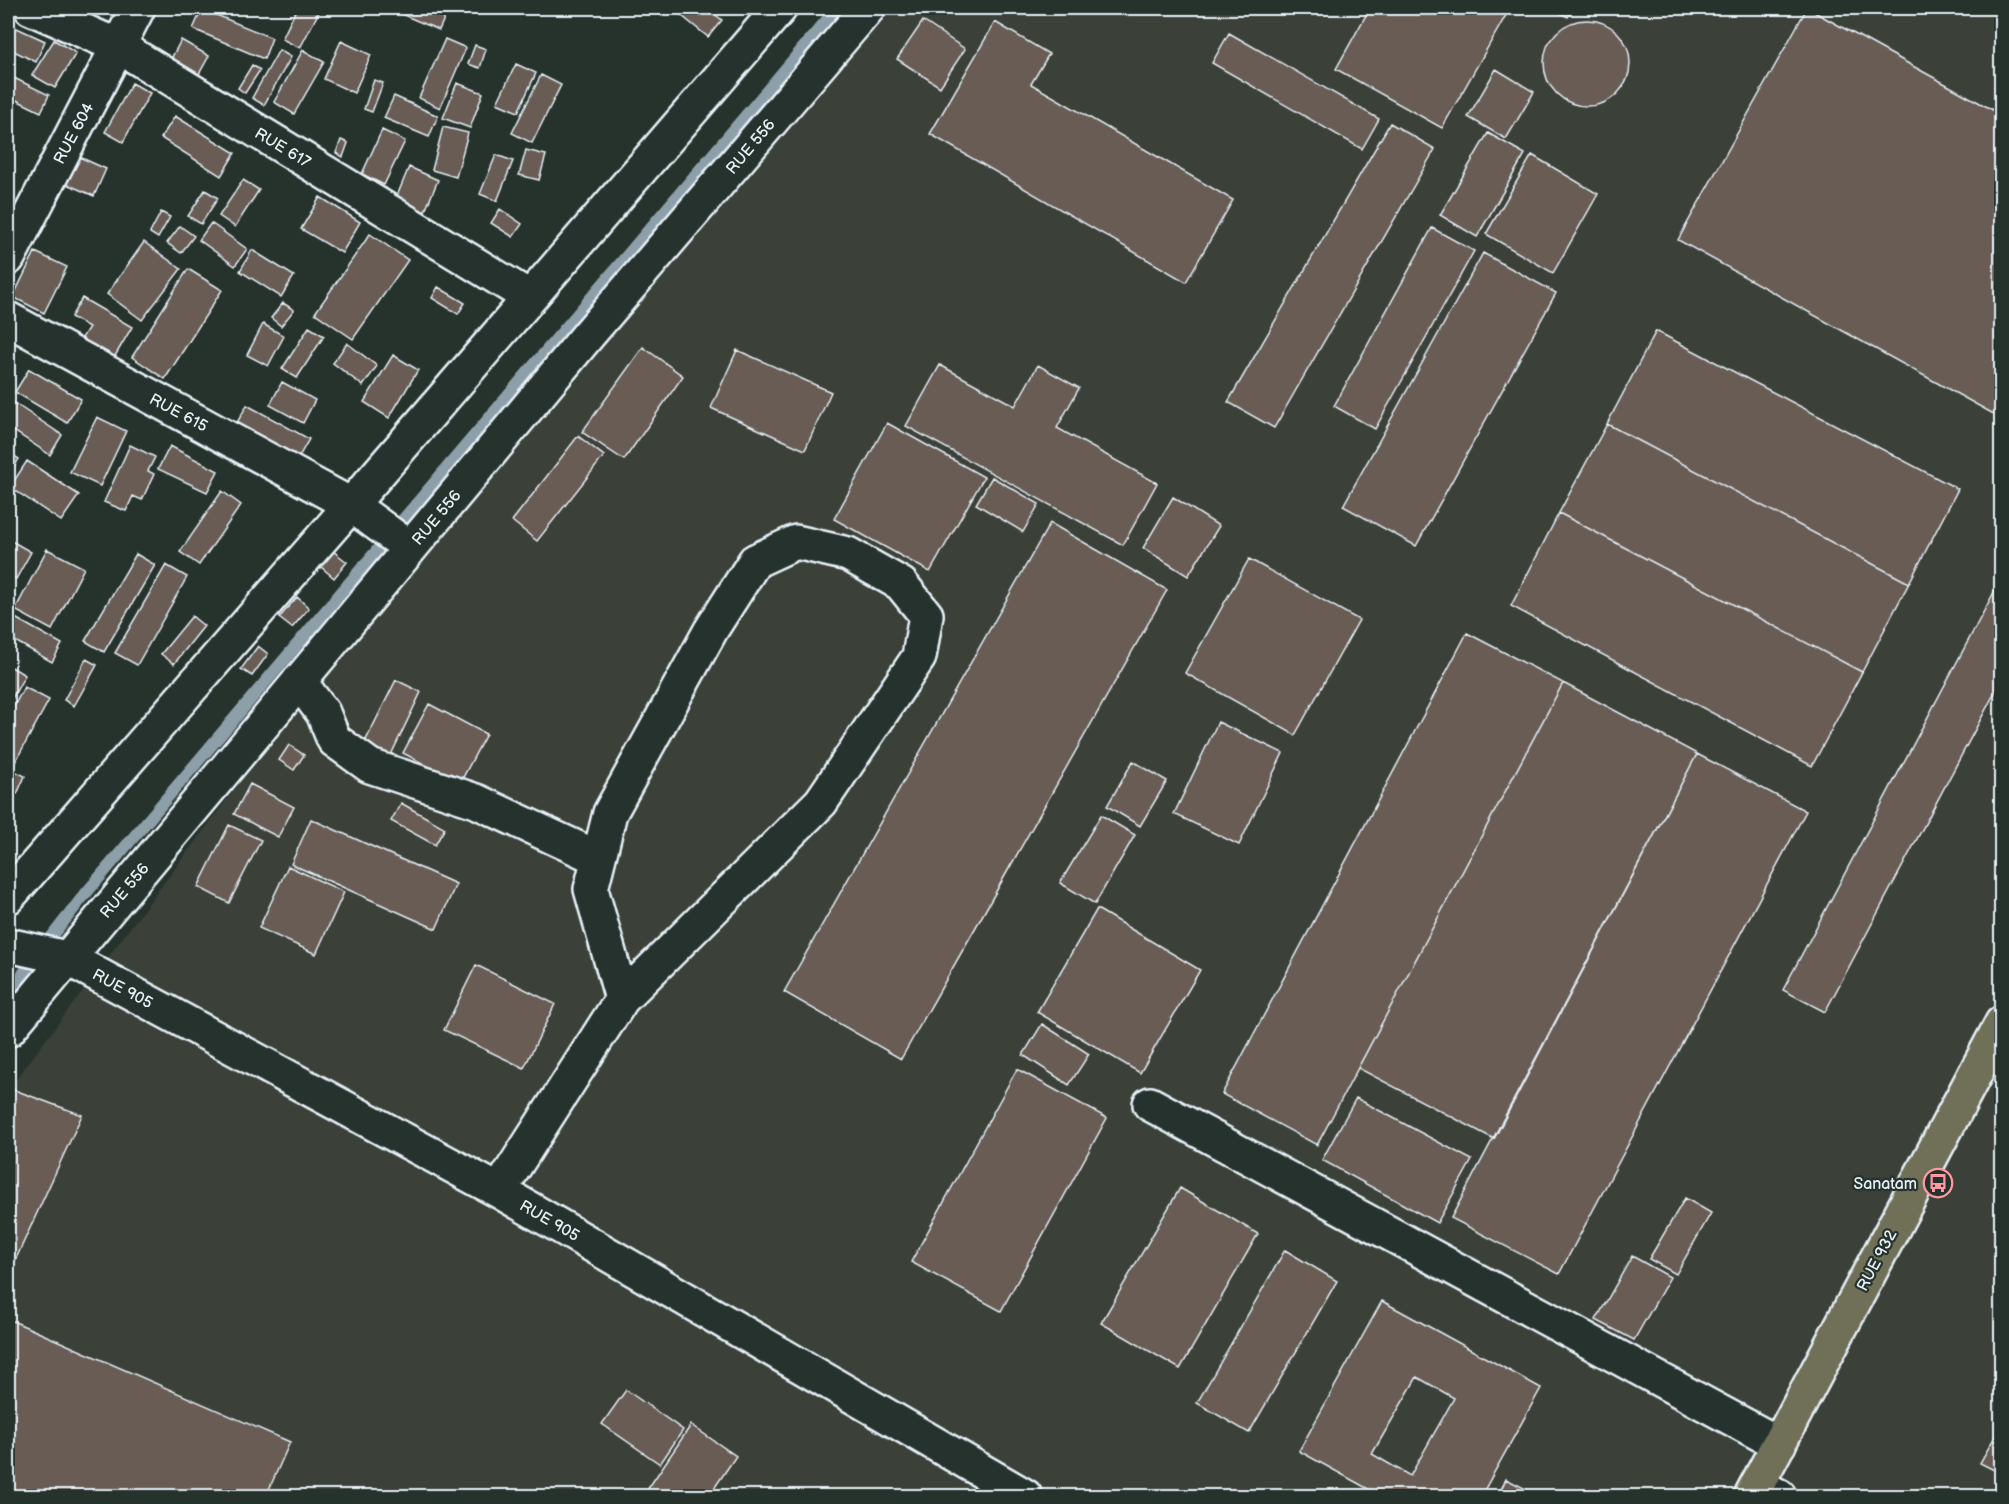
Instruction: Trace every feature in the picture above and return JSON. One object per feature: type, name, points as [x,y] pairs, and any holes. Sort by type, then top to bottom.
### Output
[{"type":"main road","name":"RUE 932","points":[[1762,1493],[1779,1444],[2001,1023]]},
{"type":"street","name":"RUE 617","points":[[31,8],[118,46],[529,297]]},
{"type":"street","name":"RUE 604","points":[[8,258],[138,8]]},
{"type":"street","points":[[8,897],[351,505],[780,8]]},
{"type":"street","name":"RUE 556","points":[[8,1030],[36,951],[299,681],[395,537],[868,8]]},
{"type":"street","name":"RUE 615","points":[[8,319],[351,505],[395,537]]},
{"type":"street","points":[[499,1191],[622,999],[821,802],[918,657],[926,615],[901,584],[848,554],[796,542],[755,561],[711,630],[610,813],[591,889],[622,999]]},
{"type":"street","points":[[299,681],[323,713],[334,740],[370,766],[476,801],[598,858]]},
{"type":"street","name":"RUE 905","points":[[36,951],[499,1191],[1024,1497]]},
{"type":"street","points":[[1150,1104],[1779,1444]]},
{"type":"shaded area","points":[[881,8],[2001,8],[2001,1496],[8,1496],[8,1090],[343,645]]},
{"type":"building","points":[[297,8],[321,8],[300,48],[282,39]]},
{"type":"building","points":[[387,8],[443,8],[448,10],[439,30]]},
{"type":"building","points":[[672,8],[707,8],[722,20],[708,37]]},
{"type":"building","points":[[1370,8],[1510,8],[1442,128],[1336,69]]},
{"type":"building","points":[[1550,8],[1573,8],[1568,17]]},
{"type":"building","points":[[1807,8],[2002,115],[2002,413],[1999,417],[1678,240]]},
{"type":"building","points":[[202,9],[272,38],[264,59],[193,29]]},
{"type":"building","points":[[1587,20],[1604,23],[1618,32],[1627,46],[1630,63],[1627,80],[1618,94],[1604,103],[1587,106],[1570,103],[1556,94],[1547,80],[1544,63],[1547,46],[1556,32],[1570,23]]},
{"type":"building","points":[[923,21],[965,49],[940,87],[897,59]]},
{"type":"building","points":[[995,22],[1049,54],[1031,84],[1233,200],[1186,282],[930,134]]},
{"type":"building","points":[[8,24],[45,41],[36,62],[8,48]]},
{"type":"building","points":[[1229,33],[1379,119],[1362,149],[1212,63]]},
{"type":"building","points":[[445,39],[466,48],[440,108],[419,98]]},
{"type":"building","points":[[54,40],[76,53],[55,88],[32,75]]},
{"type":"building","points":[[181,40],[209,56],[199,74],[171,59]]},
{"type":"building","points":[[341,41],[371,55],[354,93],[324,79]]},
{"type":"building","points":[[475,45],[486,49],[480,68],[468,64]]},
{"type":"building","points":[[279,50],[291,57],[264,105],[252,98]]},
{"type":"building","points":[[303,50],[324,62],[294,114],[274,102]]},
{"type":"building","points":[[516,64],[536,73],[518,112],[497,103]]},
{"type":"building","points":[[252,65],[260,70],[245,93],[238,88]]},
{"type":"building","points":[[1496,69],[1534,92],[1506,139],[1468,117]]},
{"type":"building","points":[[541,75],[561,85],[532,143],[512,133]]},
{"type":"building","points":[[14,78],[49,95],[41,112],[8,96]]},
{"type":"building","points":[[374,80],[383,83],[372,112],[364,109]]},
{"type":"building","points":[[132,83],[150,93],[123,142],[105,132]]},
{"type":"building","points":[[457,83],[483,93],[470,128],[443,118]]},
{"type":"building","points":[[394,96],[438,116],[429,137],[384,118]]},
{"type":"building","points":[[175,116],[235,153],[221,176],[161,138]]},
{"type":"building","points":[[1390,123],[1435,149],[1274,428],[1228,402]]},
{"type":"building","points":[[443,127],[468,133],[456,177],[432,170]]},
{"type":"building","points":[[382,130],[405,141],[384,185],[362,174]]},
{"type":"building","points":[[1488,133],[1525,154],[1477,237],[1440,215]]},
{"type":"building","points":[[341,140],[348,143],[343,157],[336,153]]},
{"type":"building","points":[[526,150],[546,155],[539,180],[519,175]]},
{"type":"building","points":[[75,155],[106,169],[94,196],[62,182]]},
{"type":"building","points":[[496,155],[513,161],[497,201],[480,194]]},
{"type":"building","points":[[1532,155],[1598,194],[1553,273],[1486,234]]},
{"type":"building","points":[[409,167],[438,180],[423,216],[394,203]]},
{"type":"building","points":[[243,180],[259,190],[235,227],[219,216]]},
{"type":"building","points":[[205,190],[218,198],[201,224],[188,216]]},
{"type":"building","points":[[320,197],[360,222],[342,253],[301,229]]},
{"type":"building","points":[[500,209],[522,224],[513,237],[491,223]]},
{"type":"building","points":[[161,212],[170,217],[158,238],[150,233]]},
{"type":"building","points":[[211,223],[247,249],[235,266],[199,240]]},
{"type":"building","points":[[180,226],[194,236],[181,253],[167,243]]},
{"type":"building","points":[[1432,228],[1474,251],[1375,429],[1334,406]]},
{"type":"building","points":[[370,234],[408,260],[353,339],[315,313]]},
{"type":"building","points":[[144,242],[181,269],[142,320],[107,294]]},
{"type":"building","points":[[252,250],[294,276],[281,297],[240,271]]},
{"type":"building","points":[[35,252],[67,267],[44,313],[13,297]]},
{"type":"building","points":[[1483,253],[1556,293],[1416,546],[1343,506]]},
{"type":"building","points":[[188,269],[222,290],[165,379],[132,357]]},
{"type":"building","points":[[438,287],[465,303],[458,314],[432,298]]},
{"type":"building","points":[[82,298],[132,327],[111,363],[78,344],[89,327],[71,317]]},
{"type":"building","points":[[283,303],[294,310],[281,326],[271,318]]},
{"type":"building","points":[[263,324],[284,336],[268,366],[247,355]]},
{"type":"building","points":[[309,327],[324,336],[297,378],[282,369]]},
{"type":"building","points":[[1656,331],[1958,489],[1909,583],[1607,424]]},
{"type":"building","points":[[347,343],[377,366],[363,386],[333,363]]},
{"type":"building","points":[[643,347],[683,376],[624,460],[582,432]]},
{"type":"building","points":[[737,350],[831,392],[805,450],[711,408]]},
{"type":"building","points":[[393,355],[418,370],[389,418],[364,402]]},
{"type":"building","points":[[940,365],[1015,406],[1038,365],[1079,388],[1057,428],[1157,483],[1123,545],[906,426]]},
{"type":"building","points":[[29,369],[81,399],[67,423],[15,392]]},
{"type":"building","points":[[282,382],[315,400],[303,423],[270,405]]},
{"type":"building","points":[[8,399],[62,435],[50,455],[8,427]]},
{"type":"building","points":[[247,405],[309,439],[292,469],[230,435]]},
{"type":"building","points":[[97,417],[126,431],[100,486],[70,472]]},
{"type":"building","points":[[887,423],[984,477],[930,572],[834,519]]},
{"type":"building","points":[[1607,424],[1909,583],[1862,672],[1559,513]]},
{"type":"building","points":[[578,436],[604,456],[537,541],[512,521]]},
{"type":"building","points":[[130,445],[155,457],[148,471],[154,474],[142,500],[133,496],[126,511],[104,502]]},
{"type":"building","points":[[170,446],[218,471],[207,492],[158,469]]},
{"type":"building","points":[[8,452],[19,459],[8,476]]},
{"type":"building","points":[[27,461],[79,495],[61,521],[10,487]]},
{"type":"building","points":[[992,477],[1039,504],[1023,532],[976,504]]},
{"type":"building","points":[[222,491],[241,505],[199,565],[180,552]]},
{"type":"building","points":[[1173,497],[1219,526],[1188,576],[1143,548]]},
{"type":"building","points":[[1559,513],[1862,672],[1812,766],[1511,606]]},
{"type":"building","points":[[1050,523],[1167,590],[901,1059],[784,992]]},
{"type":"building","points":[[8,539],[31,552],[16,579],[8,575]]},
{"type":"building","points":[[47,549],[84,568],[52,630],[15,610]]},
{"type":"building","points":[[333,551],[347,562],[334,578],[321,567]]},
{"type":"building","points":[[136,554],[155,565],[104,652],[85,641]]},
{"type":"building","points":[[1249,559],[1359,620],[1295,735],[1185,673]]},
{"type":"building","points":[[166,565],[187,577],[137,665],[115,653]]},
{"type":"building","points":[[2002,577],[2002,679],[1825,1012],[1783,990]]},
{"type":"building","points":[[297,597],[309,608],[292,628],[279,618]]},
{"type":"building","points":[[8,614],[62,644],[52,662],[8,637]]},
{"type":"building","points":[[192,616],[204,626],[174,664],[161,654]]},
{"type":"building","points":[[1467,633],[1563,683],[1317,1145],[1222,1094]]},
{"type":"building","points":[[258,646],[268,654],[252,676],[241,669]]},
{"type":"building","points":[[86,659],[97,665],[74,706],[64,700]]},
{"type":"building","points":[[8,665],[25,675],[8,706]]},
{"type":"building","points":[[396,680],[421,692],[389,759],[363,746]]},
{"type":"building","points":[[1563,683],[1697,754],[1494,1139],[1358,1068]]},
{"type":"building","points":[[24,687],[49,700],[14,764],[8,760],[8,718]]},
{"type":"building","points":[[429,704],[486,734],[460,783],[403,753]]},
{"type":"building","points":[[1218,722],[1283,753],[1239,845],[1174,814]]},
{"type":"building","points":[[289,745],[304,755],[294,770],[279,760]]},
{"type":"building","points":[[1697,754],[1806,811],[1559,1274],[1451,1218]]},
{"type":"building","points":[[1133,761],[1167,781],[1140,826],[1107,806]]},
{"type":"building","points":[[8,768],[25,776],[17,794],[8,790]]},
{"type":"building","points":[[250,784],[294,807],[278,837],[234,814]]},
{"type":"building","points":[[401,803],[445,828],[435,845],[391,821]]},
{"type":"building","points":[[1101,815],[1135,835],[1095,904],[1060,883]]},
{"type":"building","points":[[311,819],[456,884],[436,929],[291,864]]},
{"type":"building","points":[[229,825],[261,840],[229,903],[198,887]]},
{"type":"building","points":[[288,866],[344,892],[316,954],[259,928]]},
{"type":"building","points":[[1097,909],[1200,970],[1140,1073],[1037,1012]]},
{"type":"building","points":[[476,965],[555,1004],[524,1068],[444,1030]]},
{"type":"building","points":[[1042,1024],[1089,1054],[1069,1085],[1023,1055]]},
{"type":"building","points":[[1017,1069],[1107,1118],[1001,1311],[911,1262]]},
{"type":"building","points":[[9,1088],[82,1115],[14,1263],[8,1260]]},
{"type":"building","points":[[1356,1098],[1472,1160],[1437,1223],[1322,1160]]},
{"type":"building","points":[[1180,1188],[1258,1234],[1180,1369],[1101,1323]]},
{"type":"building","points":[[1685,1198],[1711,1213],[1676,1274],[1649,1259]]},
{"type":"building","points":[[1285,1250],[1337,1281],[1249,1433],[1197,1403]]},
{"type":"building","points":[[1632,1256],[1670,1277],[1634,1340],[1596,1320]]},
{"type":"building","points":[[1382,1301],[1541,1388],[1481,1496],[1381,1496],[1299,1451]],"holes":[[[1417,1377],[1454,1398],[1410,1476],[1372,1454]]]},
{"type":"building","points":[[8,1319],[290,1442],[266,1496],[8,1496]]},
{"type":"building","points":[[626,1390],[683,1430],[660,1464],[602,1424]]},
{"type":"building","points":[[2002,1424],[2002,1474],[1980,1463]]},
{"type":"building","points":[[691,1425],[736,1456],[709,1496],[643,1496]]},
{"type":"building","points":[[1506,1479],[1540,1496],[1498,1496]]},
{"type":"waterway","points":[[8,993],[82,898],[837,8]]},
{"type":"place","name":"Sanatam","points":[[1938,1183]]}]
